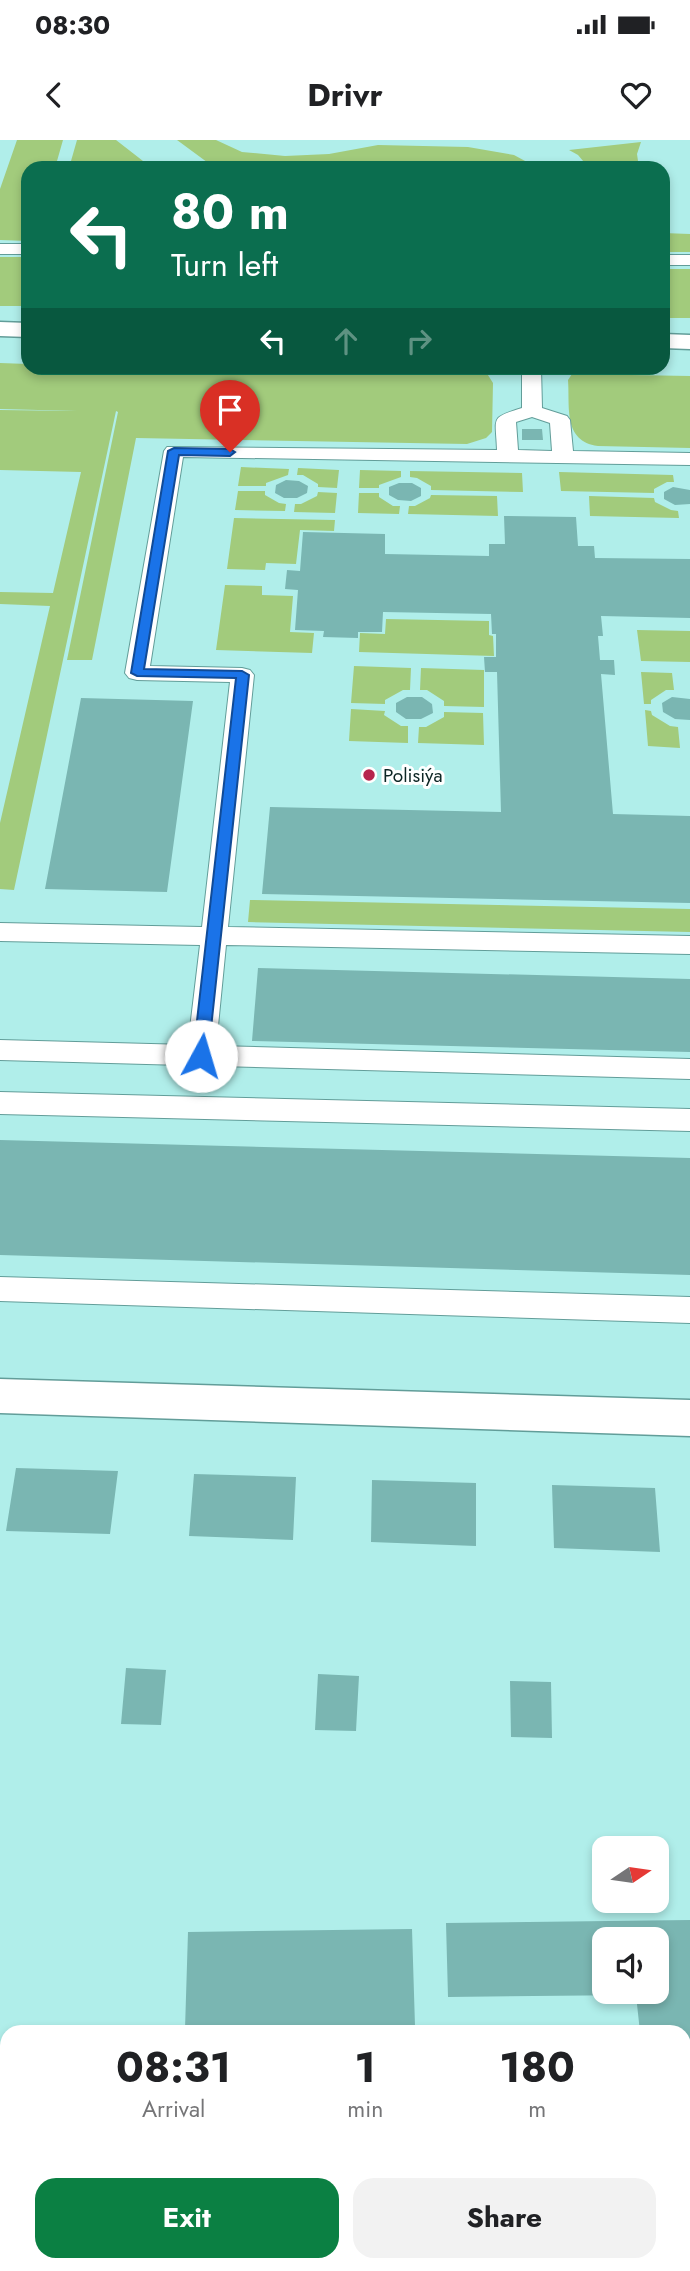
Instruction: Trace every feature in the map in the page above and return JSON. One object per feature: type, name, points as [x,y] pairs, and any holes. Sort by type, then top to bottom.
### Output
[{"type":"street","points":[[0,329],[21,330]]},
{"type":"street","points":[[670,341],[690,342]]},
{"type":"street","points":[[0,1396],[690,1418]]},
{"type":"lane","points":[[0,249],[21,249]]},
{"type":"lane","points":[[670,260],[690,260]]},
{"type":"lane","points":[[531,375],[532,411]]},
{"type":"lane","points":[[508,457],[506,419],[532,411],[560,420],[563,458]]},
{"type":"lane","points":[[201,1056],[242,675],[137,673],[174,451],[690,459]]},
{"type":"lane","points":[[0,932],[690,945]]},
{"type":"lane","points":[[0,1050],[690,1069]]},
{"type":"lane","points":[[0,1103],[690,1120]]},
{"type":"lane","points":[[0,1289],[690,1310]]},
{"type":"green space","points":[[17,140],[63,140],[57,161],[21,161],[21,241],[0,240],[0,189]]},
{"type":"green space","points":[[77,140],[116,140],[143,161],[71,161]]},
{"type":"green space","points":[[177,140],[216,140],[242,152],[285,156],[329,154],[378,145],[468,147],[514,155],[525,161],[206,161]]},
{"type":"green space","points":[[641,142],[638,161],[583,161],[569,150]]},
{"type":"green space","points":[[670,233],[690,234],[690,252],[670,252]]},
{"type":"green space","points":[[0,257],[21,257],[21,306],[0,306]]},
{"type":"green space","points":[[670,269],[690,269],[690,318],[670,318]]},
{"type":"green space","points":[[0,363],[21,364],[21,375],[488,375],[493,383],[492,432],[486,438],[467,444],[136,438],[92,660],[67,660],[118,412],[116,411],[14,890],[0,889],[0,823],[50,606],[0,604],[0,592],[53,593],[81,472],[0,470],[0,410],[77,411],[0,409]]},
{"type":"green space","points":[[571,375],[690,376],[690,448],[598,446],[587,443],[579,438],[571,422],[568,380]]},
{"type":"green space","points":[[241,467],[289,469],[288,475],[266,483],[266,486],[238,486]]},
{"type":"green space","points":[[298,468],[339,470],[337,488],[318,487],[318,484],[303,475],[297,475]]},
{"type":"green space","points":[[360,470],[401,471],[401,477],[379,485],[379,488],[359,488]]},
{"type":"green space","points":[[410,471],[522,473],[523,492],[431,490],[431,486],[410,477]]},
{"type":"green space","points":[[559,472],[673,475],[674,482],[667,482],[654,489],[654,493],[561,491]]},
{"type":"green space","points":[[238,491],[265,491],[265,495],[286,504],[285,511],[235,510]]},
{"type":"green space","points":[[318,492],[337,493],[335,513],[294,512],[295,504],[317,496]]},
{"type":"green space","points":[[359,493],[379,493],[379,497],[393,506],[400,506],[399,514],[358,513]]},
{"type":"green space","points":[[431,495],[497,496],[498,516],[408,514],[409,506],[415,506]]},
{"type":"green space","points":[[589,496],[654,498],[655,502],[678,511],[679,518],[590,516]]},
{"type":"green space","points":[[234,518],[335,520],[334,531],[300,530],[296,564],[266,563],[265,570],[227,569]]},
{"type":"green space","points":[[225,585],[262,586],[262,595],[293,596],[290,632],[314,633],[312,653],[216,650]]},
{"type":"green space","points":[[386,619],[489,621],[494,656],[359,652],[360,633],[385,634]]},
{"type":"green space","points":[[637,630],[690,631],[690,662],[641,661]]},
{"type":"green space","points":[[354,666],[411,668],[410,690],[403,690],[385,700],[385,704],[351,703]]},
{"type":"green space","points":[[421,668],[484,670],[484,707],[444,706],[444,701],[427,690],[420,690]]},
{"type":"green space","points":[[641,672],[672,673],[674,690],[666,690],[651,700],[651,704],[644,704]]},
{"type":"green space","points":[[351,709],[385,711],[384,715],[401,726],[408,726],[408,743],[349,741]]},
{"type":"green space","points":[[645,710],[651,711],[652,715],[670,726],[678,727],[680,748],[648,746]]},
{"type":"green space","points":[[444,712],[483,713],[484,745],[418,743],[419,727],[426,727],[444,717]]},
{"type":"green space","points":[[250,900],[690,909],[690,932],[248,922]]},
{"type":"building","points":[[522,429],[542,429],[543,440],[522,440]]},
{"type":"building","points":[[286,480],[299,481],[308,486],[307,493],[297,498],[284,498],[275,493],[276,485]]},
{"type":"building","points":[[399,483],[412,483],[421,488],[421,496],[411,501],[398,500],[389,495],[389,487]]},
{"type":"building","points":[[673,487],[690,490],[690,504],[675,505],[664,499],[664,492]]},
{"type":"building","points":[[504,516],[576,517],[578,546],[594,546],[595,558],[690,559],[690,618],[601,616],[603,636],[598,636],[600,660],[614,660],[615,675],[601,674],[613,814],[690,816],[690,903],[262,894],[270,807],[501,812],[497,672],[485,672],[484,657],[496,657],[496,634],[492,634],[491,614],[383,612],[382,632],[358,632],[358,638],[323,637],[324,631],[295,630],[298,590],[285,589],[287,570],[300,571],[303,532],[385,534],[385,554],[489,556],[489,544],[505,544]]},
{"type":"building","points":[[407,697],[422,697],[432,704],[433,713],[421,719],[406,719],[396,712],[396,703]]},
{"type":"building","points":[[672,697],[690,699],[690,720],[675,719],[663,712],[662,703]]},
{"type":"building","points":[[81,698],[193,701],[167,892],[45,889]]},
{"type":"building","points":[[258,968],[690,979],[690,1052],[252,1041]]},
{"type":"building","points":[[0,1140],[690,1158],[690,1275],[0,1255]]},
{"type":"building","points":[[16,1468],[118,1471],[110,1534],[6,1531]]},
{"type":"building","points":[[194,1474],[296,1477],[293,1540],[189,1536]]},
{"type":"building","points":[[372,1480],[476,1483],[476,1546],[371,1542]]},
{"type":"building","points":[[552,1485],[655,1488],[660,1552],[554,1548]]},
{"type":"building","points":[[126,1668],[166,1670],[161,1725],[121,1724]]},
{"type":"building","points":[[318,1674],[359,1676],[356,1731],[315,1730]]},
{"type":"building","points":[[510,1681],[551,1682],[552,1738],[511,1737]]},
{"type":"building","points":[[690,1920],[690,2025],[639,2025],[637,2004],[669,2004],[669,1927],[592,1927],[592,1995],[448,1997],[446,1923]]},
{"type":"building","points":[[412,1929],[415,2025],[185,2025],[188,1932]]},
{"type":"place","name":"Polisiýa","points":[[369,775]]},
{"type":"route","points":[[201,1056],[242,675],[137,673],[174,451],[230,452]]}]
